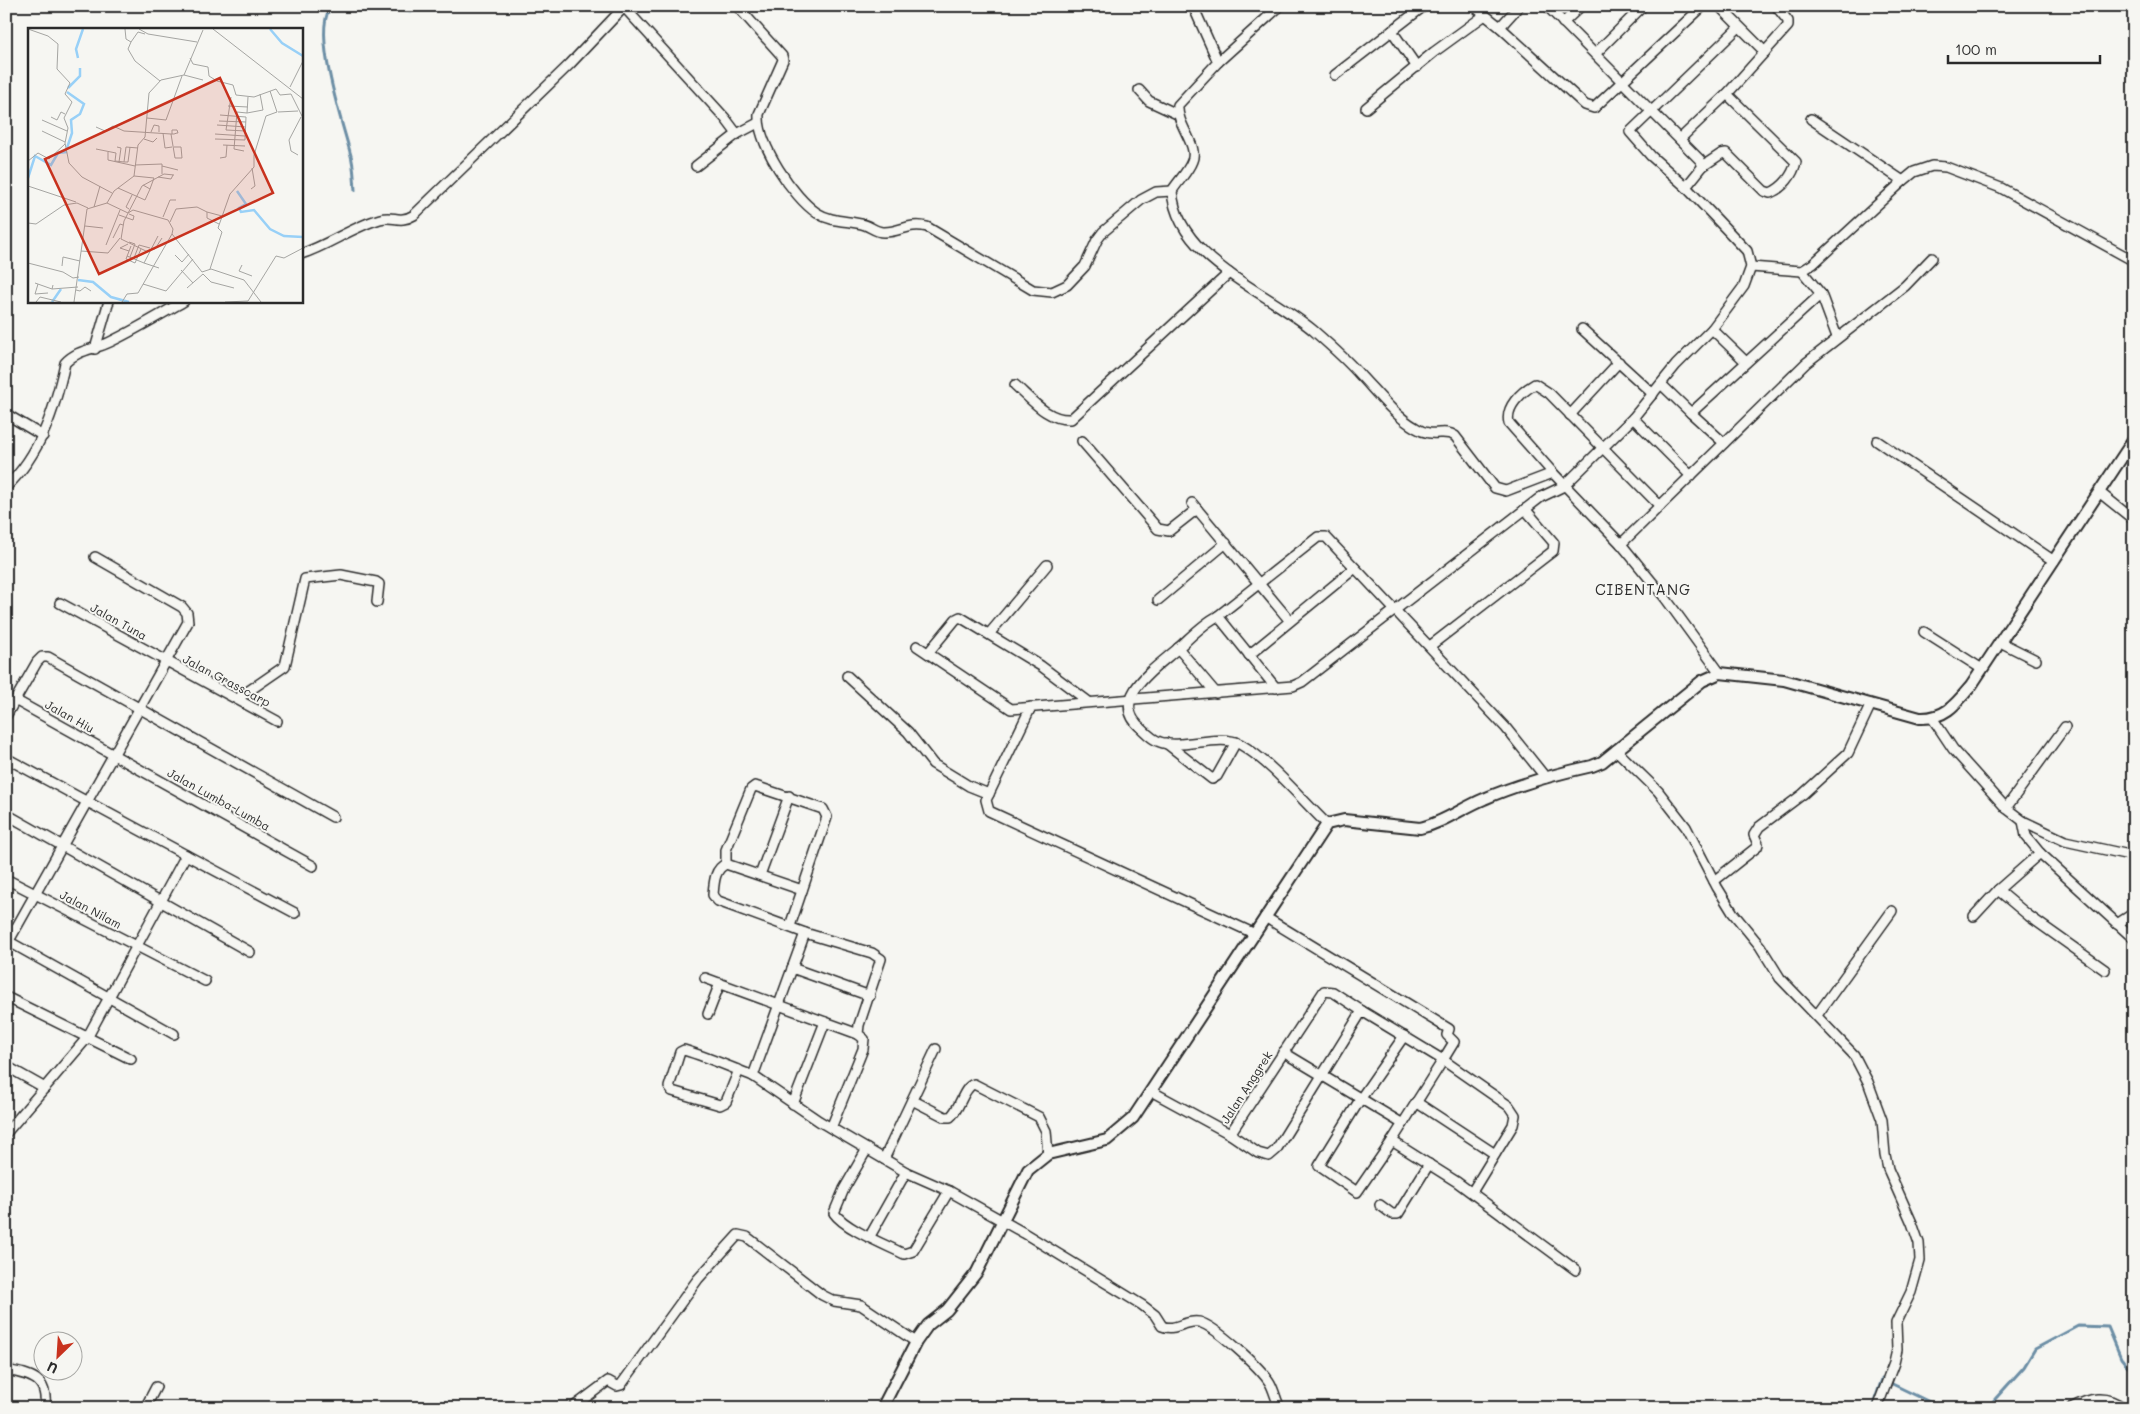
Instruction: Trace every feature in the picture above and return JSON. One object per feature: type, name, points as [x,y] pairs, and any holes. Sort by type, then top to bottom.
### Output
[{"type":"street","points":[[737,6],[782,56],[782,60],[763,102],[758,123],[769,151],[799,199],[818,214],[828,219],[865,225],[880,232],[889,232],[917,224],[1038,292],[1052,292],[1067,285],[1074,279],[1085,266],[1103,232],[1140,200],[1156,192],[1172,191]]},
{"type":"street","points":[[1193,6],[1218,62]]},
{"type":"street","points":[[1280,6],[1218,62],[1181,100],[1177,114],[1194,155],[1192,162],[1172,191],[1175,208],[1182,225],[1203,250],[1229,273],[1315,331],[1403,420],[1426,434],[1447,432],[1455,436],[1495,488],[1506,491],[1553,473]]},
{"type":"street","points":[[1334,75],[1424,6]]},
{"type":"street","points":[[1474,6],[1500,27],[1589,108],[1597,106],[1703,6]]},
{"type":"street","points":[[1500,27],[1519,6]]},
{"type":"street","points":[[1547,6],[1680,139],[1700,160],[1703,166]]},
{"type":"street","points":[[1563,23],[1581,6]]},
{"type":"street","points":[[1595,54],[1643,6]]},
{"type":"street","points":[[1719,6],[1765,52]]},
{"type":"street","points":[[1680,139],[1727,94],[1789,25],[1776,6]]},
{"type":"street","points":[[302,254],[323,247],[360,226],[383,218],[405,220],[414,215],[570,64],[625,7],[726,118],[737,134]]},
{"type":"street","points":[[1366,108],[1417,66],[1485,15]]},
{"type":"street","points":[[917,646],[1007,708],[1276,688],[1302,682],[1541,497],[1564,486],[1633,418],[1681,360],[1712,329],[1744,286],[1751,267],[1747,251],[1686,187],[1670,174],[1630,134],[1650,110],[1739,27]]},
{"type":"street","points":[[1392,31],[1417,66]]},
{"type":"street","points":[[1139,90],[1148,102],[1177,114]]},
{"type":"street","points":[[1686,187],[1703,166],[1721,154],[1726,153],[1764,191],[1770,193],[1782,185],[1794,168],[1796,162],[1727,94]]},
{"type":"street","points":[[1810,119],[1903,181]]},
{"type":"street","points":[[696,166],[737,134],[758,123]]},
{"type":"street","points":[[1751,267],[1802,271],[1813,264],[1914,172],[1932,166],[1946,167],[2001,188],[2134,261]]},
{"type":"street","points":[[1621,544],[1793,376],[1837,338],[1905,286],[1932,258]]},
{"type":"street","points":[[1802,271],[1821,294],[1837,338]]},
{"type":"street","points":[[1015,385],[1047,414],[1056,418],[1071,419],[1229,273]]},
{"type":"street","points":[[1691,413],[1821,294]]},
{"type":"street","points":[[95,349],[109,302]]},
{"type":"street","points":[[6,487],[30,460],[43,436],[65,363],[73,354],[95,349],[182,302]]},
{"type":"street","points":[[1582,328],[1653,394]]},
{"type":"street","points":[[1712,329],[1746,362]]},
{"type":"street","points":[[1570,415],[1619,362]]},
{"type":"street","points":[[1660,506],[1549,393],[1535,384],[1515,402],[1508,416],[1509,423],[1564,486],[1621,544],[1666,599],[1720,673]]},
{"type":"street","points":[[1661,384],[1724,443]]},
{"type":"street","points":[[6,414],[43,436]]},
{"type":"street","points":[[1633,418],[1691,476]]},
{"type":"street","points":[[882,1408],[916,1342],[928,1325],[947,1310],[977,1272],[1004,1222],[1028,1170],[1048,1154],[1107,1140],[1133,1118],[1253,933],[1327,824],[1344,820],[1420,828],[1433,825],[1484,799],[1546,778],[1592,766],[1602,762],[1702,681],[1720,673],[1784,680],[1920,718],[1933,719],[1948,712],[1982,669],[2134,439]]},
{"type":"street","points":[[1082,441],[1158,529],[1169,532],[1195,506],[1290,621]]},
{"type":"street","points":[[1877,441],[2054,561]]},
{"type":"street","points":[[2099,492],[2134,520]]},
{"type":"street","points":[[1430,646],[1554,549],[1554,544],[1525,509]]},
{"type":"street","points":[[1236,742],[1218,776],[1212,779],[1134,722],[1129,715],[1134,690],[1142,679],[1178,648],[1318,536],[1328,538],[1430,646],[1506,728],[1546,778]]},
{"type":"street","points":[[1158,600],[1226,543]]},
{"type":"street","points":[[95,557],[186,611],[188,622],[7,942],[174,1034]]},
{"type":"street","points":[[989,634],[1047,565]]},
{"type":"street","points":[[1248,655],[1355,568]]},
{"type":"street","points":[[237,699],[285,666],[306,579],[341,576],[376,582],[380,584],[377,602]]},
{"type":"street","name":"Jalan Tuna","points":[[60,603],[165,661]]},
{"type":"street","points":[[1218,616],[1276,688]]},
{"type":"street","points":[[928,653],[957,618],[962,618],[1041,666],[1089,702]]},
{"type":"street","points":[[1924,632],[1982,669]]},
{"type":"street","points":[[2000,642],[2036,660]]},
{"type":"street","points":[[1178,648],[1216,692]]},
{"type":"street","points":[[6,716],[37,662],[42,657],[48,657],[334,817]]},
{"type":"street","name":"Jalan Grasscarp","points":[[165,661],[276,721]]},
{"type":"street","points":[[847,676],[908,732],[933,764],[968,786],[989,794]]},
{"type":"street","name":"Jalan Hiu","points":[[15,700],[113,754]]},
{"type":"street","points":[[1714,881],[1757,847],[1758,844],[1754,835],[1759,827],[1803,794],[1848,753],[1871,704]]},
{"type":"street","points":[[1031,707],[986,800],[987,808],[1004,819],[1253,933]]},
{"type":"street","points":[[1933,719],[1946,740],[2006,808],[2024,821],[2065,841],[2134,856]]},
{"type":"street","points":[[2006,808],[2065,728]]},
{"type":"street","points":[[1166,744],[1206,741],[1236,742],[1262,761],[1327,824]]},
{"type":"street","points":[[1616,750],[1658,791],[1686,827],[1733,913],[1760,946],[1780,978],[1854,1055],[1868,1082],[1882,1120],[1888,1169],[1918,1243],[1920,1260],[1917,1278],[1895,1328],[1897,1350],[1894,1364],[1877,1408]]},
{"type":"street","name":"Jalan Lumba-Lumba","points":[[113,754],[313,866]]},
{"type":"street","points":[[6,758],[296,913]]},
{"type":"street","points":[[726,864],[726,850],[751,789],[760,786],[823,809],[826,814],[790,926]]},
{"type":"street","points":[[760,875],[790,796]]},
{"type":"street","points":[[6,814],[250,952]]},
{"type":"street","points":[[2024,821],[2026,836],[2040,853],[2134,939]]},
{"type":"street","points":[[1974,916],[1998,890],[2040,853]]},
{"type":"street","points":[[6,1133],[87,1038],[186,855]]},
{"type":"street","points":[[802,890],[726,864],[718,869],[713,889],[715,899],[805,933],[880,957],[881,962],[858,1034]]},
{"type":"street","name":"Jalan Nilam","points":[[6,879],[205,981]]},
{"type":"street","points":[[1998,890],[2029,916],[2106,970]]},
{"type":"street","points":[[1817,1015],[1892,911]]},
{"type":"street","points":[[2117,924],[2134,913]]},
{"type":"street","points":[[1265,917],[1449,1029],[1447,1035],[1454,1042],[1358,1192],[1321,1169],[1319,1163],[1404,1036]]},
{"type":"street","points":[[753,1076],[805,933]]},
{"type":"street","points":[[792,968],[870,996]]},
{"type":"street","points":[[705,978],[858,1034],[864,1039],[863,1049],[831,1128]]},
{"type":"street","points":[[708,1014],[720,984]]},
{"type":"street","name":"Jalan Anggrek","points":[[1230,1134],[1324,991],[1333,992],[1362,1011]]},
{"type":"street","points":[[6,997],[131,1059]]},
{"type":"street","points":[[1151,1091],[1230,1134],[1258,1153],[1265,1156],[1274,1153],[1362,1011],[1443,1060],[1509,1106],[1514,1115],[1513,1124],[1472,1192]]},
{"type":"street","points":[[794,1104],[825,1022]]},
{"type":"street","points":[[884,1159],[936,1048]]},
{"type":"street","points":[[739,1070],[726,1102],[720,1105],[672,1091],[669,1087],[670,1079],[682,1051],[739,1070],[753,1076],[831,1128],[906,1172],[948,1191],[1004,1222],[1142,1305],[1155,1315],[1162,1326],[1174,1328],[1197,1322],[1209,1328],[1236,1349],[1267,1380],[1280,1408]]},
{"type":"street","points":[[1283,1052],[1403,1124]]},
{"type":"street","points":[[6,1066],[45,1088]]},
{"type":"street","points":[[912,1100],[945,1117],[950,1117],[956,1113],[968,1088],[974,1084],[1039,1117],[1046,1131],[1048,1154]]},
{"type":"street","points":[[1416,1102],[1495,1154]]},
{"type":"street","points":[[1392,1140],[1472,1192],[1576,1270]]},
{"type":"street","points":[[867,1149],[844,1188],[834,1213],[842,1220],[904,1254],[912,1252],[917,1247],[948,1191]]},
{"type":"street","points":[[1380,1205],[1392,1214],[1396,1215],[1402,1211],[1429,1164]]},
{"type":"street","points":[[870,1236],[906,1172]]},
{"type":"street","points":[[572,1408],[608,1381],[621,1386],[698,1279],[738,1235],[747,1237],[822,1295],[834,1301],[861,1305],[916,1342]]},
{"type":"street","points":[[6,1370],[27,1375],[40,1382],[44,1387],[45,1408]]},
{"type":"street","points":[[145,1408],[156,1388]]},
{"type":"street","points":[[2071,1408],[2096,1397],[2108,1400],[2124,1408]]},
{"type":"waterway","points":[[332,6],[326,17],[326,54],[335,99],[352,161],[355,190]]},
{"type":"waterway","points":[[372,6],[411,12],[418,6]]},
{"type":"waterway","points":[[1987,1408],[2024,1367],[2035,1349],[2078,1326],[2108,1327],[2121,1358],[2134,1374]]},
{"type":"waterway","points":[[1872,1408],[1882,1379],[1942,1408]]},
{"type":"district","name":"CIBENTANG","points":[[1643,589]]}]
